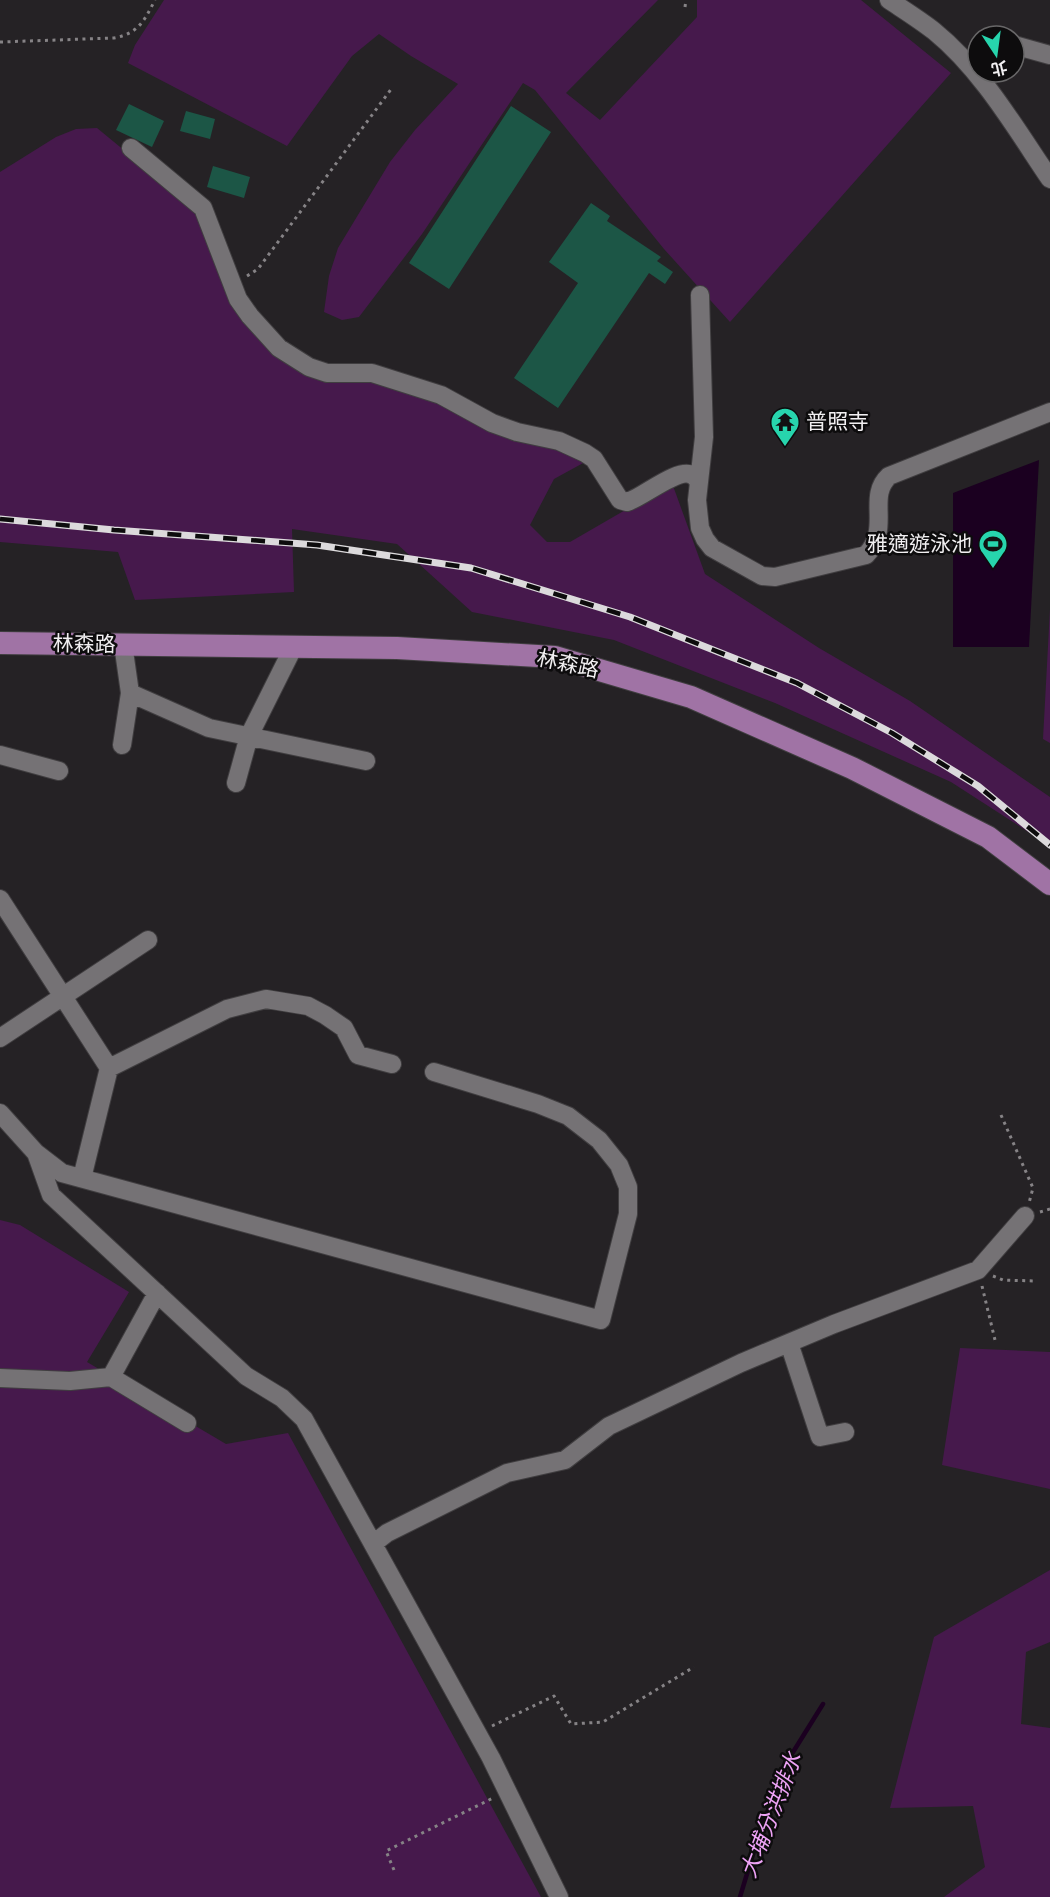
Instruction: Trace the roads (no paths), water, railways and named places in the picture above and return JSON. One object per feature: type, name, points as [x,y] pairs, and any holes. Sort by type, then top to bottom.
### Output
[{"type":"main road","name":"林森路","points":[[0,643],[397,648],[555,657],[691,697],[852,768],[988,837],[1050,884]]},
{"type":"street","points":[[889,0],[935,32],[966,59]]},
{"type":"street","points":[[1026,48],[1050,55]]},
{"type":"street","points":[[987,84],[1050,179]]},
{"type":"street","points":[[131,148],[202,208],[238,299],[279,348],[309,367],[327,373],[372,373],[441,395],[517,432],[559,441],[594,459],[620,500],[632,501],[672,477],[684,473],[691,474],[699,482]]},
{"type":"street","points":[[700,295],[704,437],[697,500],[700,528],[712,548],[762,576],[775,577],[866,555],[875,546],[878,537],[879,490],[882,482],[889,476],[1050,412]]},
{"type":"street","points":[[122,745],[130,693],[123,644]]},
{"type":"street","points":[[236,783],[249,736],[294,646]]},
{"type":"street","points":[[130,693],[209,728],[366,760]]},
{"type":"street","points":[[0,755],[59,771]]},
{"type":"street","points":[[0,899],[109,1068],[82,1178]]},
{"type":"street","points":[[0,1038],[148,940]]},
{"type":"street","points":[[109,1068],[227,1009],[266,999],[308,1006],[344,1028],[358,1055],[392,1064]]},
{"type":"street","points":[[0,1113],[36,1153],[62,1173],[601,1320],[628,1214],[628,1187],[619,1165],[599,1140],[568,1116],[538,1104],[434,1072]]},
{"type":"street","points":[[36,1153],[51,1195],[246,1376],[282,1398],[304,1419],[477,1733],[560,1897]]},
{"type":"street","points":[[373,1544],[387,1533],[507,1473],[565,1460],[609,1426],[741,1363],[978,1269],[1025,1216]]},
{"type":"street","points":[[111,1377],[157,1293]]},
{"type":"street","points":[[789,1343],[820,1437],[845,1432]]},
{"type":"street","points":[[0,1378],[70,1381],[111,1377],[187,1423]]},
{"type":"waterway","name":"大埔分洪排水","points":[[740,1897],[760,1831],[785,1765],[823,1704]]},
{"type":"railway","points":[[0,519],[317,545],[471,568],[630,617],[797,683],[892,733],[978,786],[1050,845]]},
{"type":"place","name":"普照寺","points":[[785,448]]},
{"type":"place","name":"雅適遊泳池","points":[[993,570]]}]
